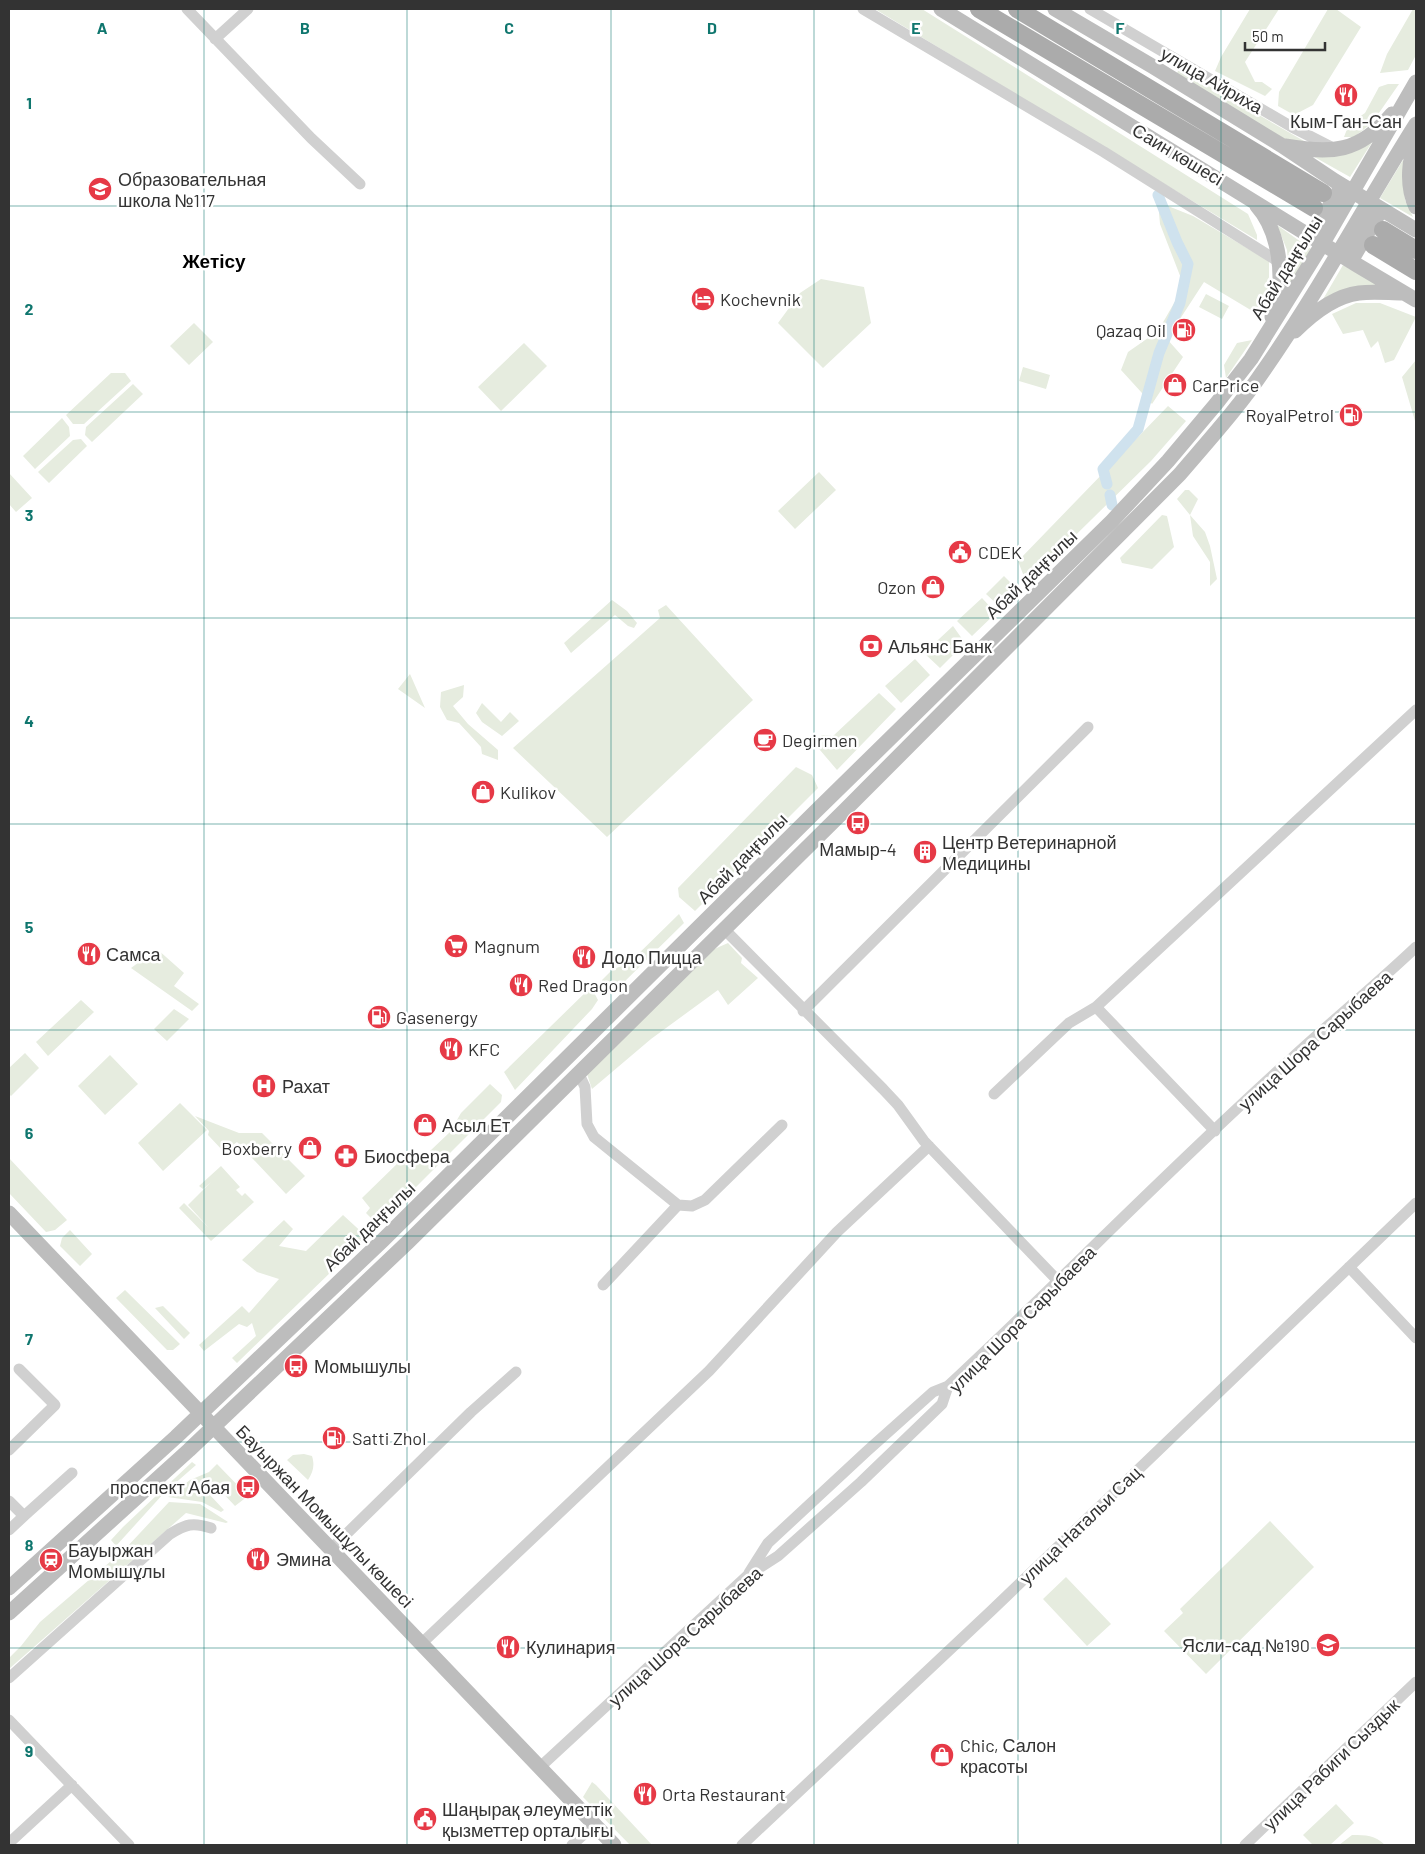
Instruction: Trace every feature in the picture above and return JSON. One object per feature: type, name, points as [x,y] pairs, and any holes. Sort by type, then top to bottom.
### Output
[{"type":"main road","name":"Саин көшесі","points":[[941,9],[1411,296]]},
{"type":"main road","name":"Саин көшесі","points":[[979,9],[1314,208]]},
{"type":"main road","points":[[1017,9],[1323,193]]},
{"type":"main road","points":[[1055,9],[1281,145],[1368,202],[1416,230]]},
{"type":"main road","points":[[1281,145],[1311,150],[1336,150],[1354,145],[1370,136],[1386,121],[1415,84]]},
{"type":"main road","points":[[1348,189],[1415,84]]},
{"type":"main road","name":"Абай даңғылы","points":[[9,1613],[214,1427],[408,1242],[1097,559],[1180,474],[1230,415],[1263,371],[1338,253],[1416,124]]},
{"type":"main road","points":[[1416,134],[1410,172],[1416,207]]},
{"type":"main road","name":"Абай даңғылы","points":[[9,1588],[200,1413],[382,1240],[808,818],[1112,521],[1168,461],[1216,404],[1250,359],[1268,332],[1317,240],[1348,189]]},
{"type":"main road","points":[[1250,198],[1263,212],[1269,223],[1279,262],[1280,289],[1268,332]]},
{"type":"main road","points":[[1351,261],[1381,210]]},
{"type":"main road","points":[[1384,230],[1416,250]]},
{"type":"main road","points":[[1373,245],[1416,271]]},
{"type":"main road","points":[[1281,344],[1306,320],[1329,304],[1358,293],[1411,296]]},
{"type":"main road","name":"Бауыржан Момышұлы көшесі","points":[[9,1213],[614,1845]]},
{"type":"street","points":[[186,9],[311,138],[360,184]]},
{"type":"street","points":[[215,39],[248,9]]},
{"type":"street","points":[[863,9],[1104,152],[1279,262]]},
{"type":"street","name":"улица Айриха","points":[[1090,9],[1292,127],[1336,150]]},
{"type":"street","points":[[994,1094],[1069,1023],[1096,1007],[1416,710]]},
{"type":"street","points":[[803,1011],[1088,727]]},
{"type":"street","points":[[724,929],[898,1105],[929,1146],[1059,1282]]},
{"type":"street","name":"улица Шора Сарыбаева","points":[[539,1768],[747,1576],[778,1556],[861,1482],[942,1404],[948,1386],[1292,1058],[1416,947]]},
{"type":"street","points":[[1096,1007],[1215,1131]]},
{"type":"street","points":[[579,1074],[585,1087],[587,1124],[594,1137],[678,1205],[692,1206],[705,1200],[782,1125]]},
{"type":"street","points":[[421,1644],[709,1371],[837,1232],[929,1146]]},
{"type":"street","name":"улица Натальи Сац","points":[[742,1845],[991,1611],[1416,1203]]},
{"type":"street","points":[[603,1285],[678,1205]]},
{"type":"street","points":[[1349,1267],[1416,1338]]},
{"type":"street","points":[[9,1450],[54,1405],[19,1369]]},
{"type":"street","points":[[331,1549],[471,1412],[516,1372]]},
{"type":"street","points":[[747,1576],[768,1543],[933,1392],[948,1386]]},
{"type":"street","points":[[9,1530],[72,1473]]},
{"type":"street","points":[[9,1500],[24,1516]]},
{"type":"street","points":[[9,1678],[170,1534],[190,1525],[199,1524],[211,1528]]},
{"type":"street","name":"улица Рабиги Сыздык","points":[[1245,1845],[1416,1682]]},
{"type":"street","points":[[9,1720],[129,1845]]},
{"type":"street","points":[[9,1843],[72,1785]]},
{"type":"street","points":[[572,1845],[594,1825]]},
{"type":"shaded area","points":[[875,9],[922,9],[1248,214],[1257,235],[1257,240]]},
{"type":"shaded area","points":[[1250,9],[1279,9],[1245,62],[1255,82],[1262,82],[1272,89],[1265,96],[1215,71],[1221,57]]},
{"type":"shaded area","points":[[1328,9],[1336,9],[1361,27],[1313,105],[1294,115],[1278,106],[1279,92]]},
{"type":"shaded area","points":[[1413,9],[1416,9],[1416,55],[1408,70],[1380,73],[1387,54]]},
{"type":"shaded area","points":[[1179,69],[1311,145],[1282,140],[1176,75]]},
{"type":"shaded area","points":[[1388,84],[1399,84],[1372,123],[1354,137],[1344,137],[1349,124],[1365,113],[1379,87]]},
{"type":"shaded area","points":[[1376,136],[1350,177],[1309,154]]},
{"type":"shaded area","points":[[1403,160],[1405,200],[1413,217],[1380,198]]},
{"type":"shaded area","points":[[1158,202],[1193,216],[1269,261],[1269,286],[1259,315],[1204,282],[1167,339],[1183,357],[1152,404],[1121,370],[1128,352],[1158,331],[1184,286],[1160,224]]},
{"type":"shaded area","points":[[1277,225],[1311,249],[1290,284],[1287,250]]},
{"type":"shaded area","points":[[1343,265],[1378,285],[1322,301]]},
{"type":"shaded area","points":[[821,279],[864,287],[871,323],[823,368],[778,323],[800,293]]},
{"type":"shaded area","points":[[1206,294],[1229,306],[1222,319],[1199,307]]},
{"type":"shaded area","points":[[1356,303],[1380,303],[1416,317],[1394,360],[1385,363],[1378,341],[1371,348],[1363,330],[1343,334],[1332,314]]},
{"type":"shaded area","points":[[194,323],[213,342],[189,365],[170,346]]},
{"type":"shaded area","points":[[1252,340],[1226,378],[1224,365],[1237,343]]},
{"type":"shaded area","points":[[524,343],[547,366],[501,411],[478,387]]},
{"type":"shaded area","points":[[1416,360],[1416,420],[1415,421],[1402,377]]},
{"type":"shaded area","points":[[1023,367],[1050,375],[1046,389],[1019,381]]},
{"type":"shaded area","points":[[111,373],[125,373],[131,381],[84,424],[73,424],[66,415]]},
{"type":"shaded area","points":[[133,384],[143,394],[92,442],[85,435],[86,427]]},
{"type":"shaded area","points":[[1168,406],[1186,421],[1151,461],[1032,578],[1023,574],[1018,561]]},
{"type":"shaded area","points":[[62,418],[69,427],[70,436],[35,469],[23,456]]},
{"type":"shaded area","points":[[81,439],[87,446],[49,483],[38,472],[73,440]]},
{"type":"shaded area","points":[[819,472],[836,490],[795,529],[778,511]]},
{"type":"shaded area","points":[[9,473],[32,498],[16,512],[9,504]]},
{"type":"shaded area","points":[[1185,490],[1189,490],[1198,499],[1190,515],[1177,499]]},
{"type":"shaded area","points":[[1162,515],[1167,516],[1174,547],[1152,569],[1122,563],[1120,558]]},
{"type":"shaded area","points":[[1190,515],[1205,532],[1210,546],[1217,579],[1210,586],[1210,562],[1193,536]]},
{"type":"shaded area","points":[[1004,576],[1017,589],[1000,607],[986,594]]},
{"type":"shaded area","points":[[982,598],[996,613],[972,636],[957,621]]},
{"type":"shaded area","points":[[612,600],[627,611],[637,623],[634,628],[628,626],[615,615],[571,653],[564,643]]},
{"type":"shaded area","points":[[666,605],[753,700],[607,837],[513,748],[660,618],[658,610]]},
{"type":"shaded area","points":[[953,626],[965,643],[940,668],[924,653]]},
{"type":"shaded area","points":[[915,659],[930,675],[901,703],[885,686]]},
{"type":"shaded area","points":[[410,674],[425,708],[398,689]]},
{"type":"shaded area","points":[[464,685],[463,697],[453,706],[468,724],[498,750],[498,760],[482,754],[481,747],[459,723],[447,720],[440,707],[441,692]]},
{"type":"shaded area","points":[[879,693],[896,709],[837,770],[814,743],[822,735],[833,736]]},
{"type":"shaded area","points":[[482,703],[501,722],[510,712],[519,721],[502,736],[482,722],[476,713]]},
{"type":"shaded area","points":[[796,767],[812,775],[818,788],[695,911],[679,897],[678,888]]},
{"type":"shaded area","points":[[679,914],[684,923],[617,989],[611,992],[605,989],[602,980],[613,969],[628,964]]},
{"type":"shaded area","points":[[728,943],[742,958],[741,963],[758,978],[728,1005],[718,990],[651,1039],[592,1089],[586,1071],[703,954]]},
{"type":"shaded area","points":[[157,949],[184,973],[174,986],[199,1004],[192,1011],[131,968]]},
{"type":"shaded area","points":[[591,987],[598,1000],[592,1009],[515,1090],[504,1072]]},
{"type":"shaded area","points":[[81,1000],[94,1012],[48,1056],[36,1042]]},
{"type":"shaded area","points":[[174,1009],[189,1019],[167,1041],[154,1029]]},
{"type":"shaded area","points":[[25,1053],[39,1068],[11,1096],[9,1094],[9,1068]]},
{"type":"shaded area","points":[[110,1055],[138,1084],[105,1115],[78,1086]]},
{"type":"shaded area","points":[[490,1084],[502,1095],[501,1102],[381,1222],[372,1219],[366,1213],[370,1208],[362,1198],[400,1161],[411,1169],[450,1132],[461,1113]]},
{"type":"shaded area","points":[[180,1103],[207,1130],[163,1171],[138,1143]]},
{"type":"shaded area","points":[[195,1116],[239,1133],[262,1133],[305,1176],[286,1194],[237,1142],[224,1152],[208,1135],[209,1131]]},
{"type":"shaded area","points":[[9,1158],[67,1220],[55,1230],[46,1232],[9,1193]]},
{"type":"shaded area","points":[[221,1166],[240,1187],[236,1190],[242,1196],[245,1193],[254,1202],[211,1241],[179,1208],[184,1203],[209,1228],[188,1205],[211,1182],[203,1189],[199,1186]]},
{"type":"shaded area","points":[[343,1215],[367,1237],[237,1363],[232,1358],[256,1336],[252,1323],[247,1327],[239,1324],[204,1351],[199,1345],[242,1306],[249,1313],[279,1279],[257,1272],[242,1260],[284,1220],[293,1229],[279,1246],[306,1251]]},
{"type":"shaded area","points":[[70,1230],[92,1254],[80,1266],[60,1246],[62,1238]]},
{"type":"shaded area","points":[[125,1290],[180,1344],[173,1350],[167,1350],[116,1298]]},
{"type":"shaded area","points":[[163,1306],[190,1333],[184,1339],[155,1308]]},
{"type":"shaded area","points":[[304,1454],[312,1456],[313,1460],[313,1469],[308,1480],[287,1460],[293,1455]]},
{"type":"shaded area","points":[[192,1462],[196,1465],[164,1493],[116,1546],[111,1540]]},
{"type":"shaded area","points":[[217,1464],[248,1496],[235,1506],[218,1488],[210,1495],[224,1510],[221,1512],[202,1502],[168,1497],[190,1480],[209,1472]]},
{"type":"shaded area","points":[[169,1502],[200,1504],[228,1522],[186,1513],[9,1669],[9,1658],[40,1622],[125,1549]]},
{"type":"shaded area","points":[[1270,1521],[1314,1567],[1206,1674],[1164,1631],[1183,1613],[1180,1609]]},
{"type":"shaded area","points":[[1066,1577],[1111,1624],[1087,1646],[1043,1599]]},
{"type":"shaded area","points":[[592,1782],[652,1845],[630,1845],[583,1797]]},
{"type":"shaded area","points":[[1336,1804],[1354,1823],[1330,1845],[1313,1845],[1303,1835]]},
{"type":"shaded area","points":[[1352,1835],[1370,1836],[1378,1839],[1385,1845],[1339,1845]]},
{"type":"waterway","points":[[1107,484],[1103,469],[1138,429],[1159,353],[1180,303],[1188,264],[1158,195]]},
{"type":"waterway","points":[[1110,495],[1112,505]]},
{"type":"place","name":"Кым-Ган-Сан","points":[[1346,95]]},
{"type":"place","name":"Образовательная школа №117","points":[[100,189]]},
{"type":"place","name":"Kochevnik","points":[[703,299]]},
{"type":"place","name":"Qazaq Oil","points":[[1184,330]]},
{"type":"place","name":"CarPrice","points":[[1175,385]]},
{"type":"place","name":"RoyalPetrol","points":[[1351,415]]},
{"type":"place","name":"CDEK","points":[[960,552]]},
{"type":"place","name":"Ozon","points":[[933,587]]},
{"type":"place","name":"Альянс Банк","points":[[871,646]]},
{"type":"place","name":"Degirmen","points":[[765,740]]},
{"type":"place","name":"Kulikov","points":[[483,792]]},
{"type":"place","name":"Мамыр-4","points":[[858,823]]},
{"type":"place","name":"Центр Ветеринарной Медицины","points":[[925,852]]},
{"type":"place","name":"Magnum","points":[[456,946]]},
{"type":"place","name":"Самса","points":[[89,954]]},
{"type":"place","name":"Додо Пицца","points":[[584,957]]},
{"type":"place","name":"Red Dragon","points":[[521,985]]},
{"type":"place","name":"Gasenergy","points":[[379,1017]]},
{"type":"place","name":"KFC","points":[[451,1049]]},
{"type":"place","name":"Рахат","points":[[264,1086]]},
{"type":"place","name":"Асыл Ет","points":[[425,1125]]},
{"type":"place","name":"Boxberry","points":[[310,1148]]},
{"type":"place","name":"Биосфера","points":[[346,1156]]},
{"type":"place","name":"Момышулы","points":[[296,1366]]},
{"type":"place","name":"Satti Zhol","points":[[334,1438]]},
{"type":"place","name":"проспект Абая","points":[[248,1487]]},
{"type":"place","name":"Эмина","points":[[258,1559]]},
{"type":"place","name":"Бауыржан Момышұлы","points":[[51,1560]]},
{"type":"place","name":"Ясли-сад №190","points":[[1328,1645]]},
{"type":"place","name":"Кулинария","points":[[508,1647]]},
{"type":"place","name":"Chic, Салон красоты","points":[[942,1755]]},
{"type":"place","name":"Orta Restaurant","points":[[645,1794]]},
{"type":"place","name":"Шаңырақ әлеуметтік қызметтер орталығы","points":[[425,1819]]},
{"type":"district","name":"Жетісу","points":[[214,260]]}]
